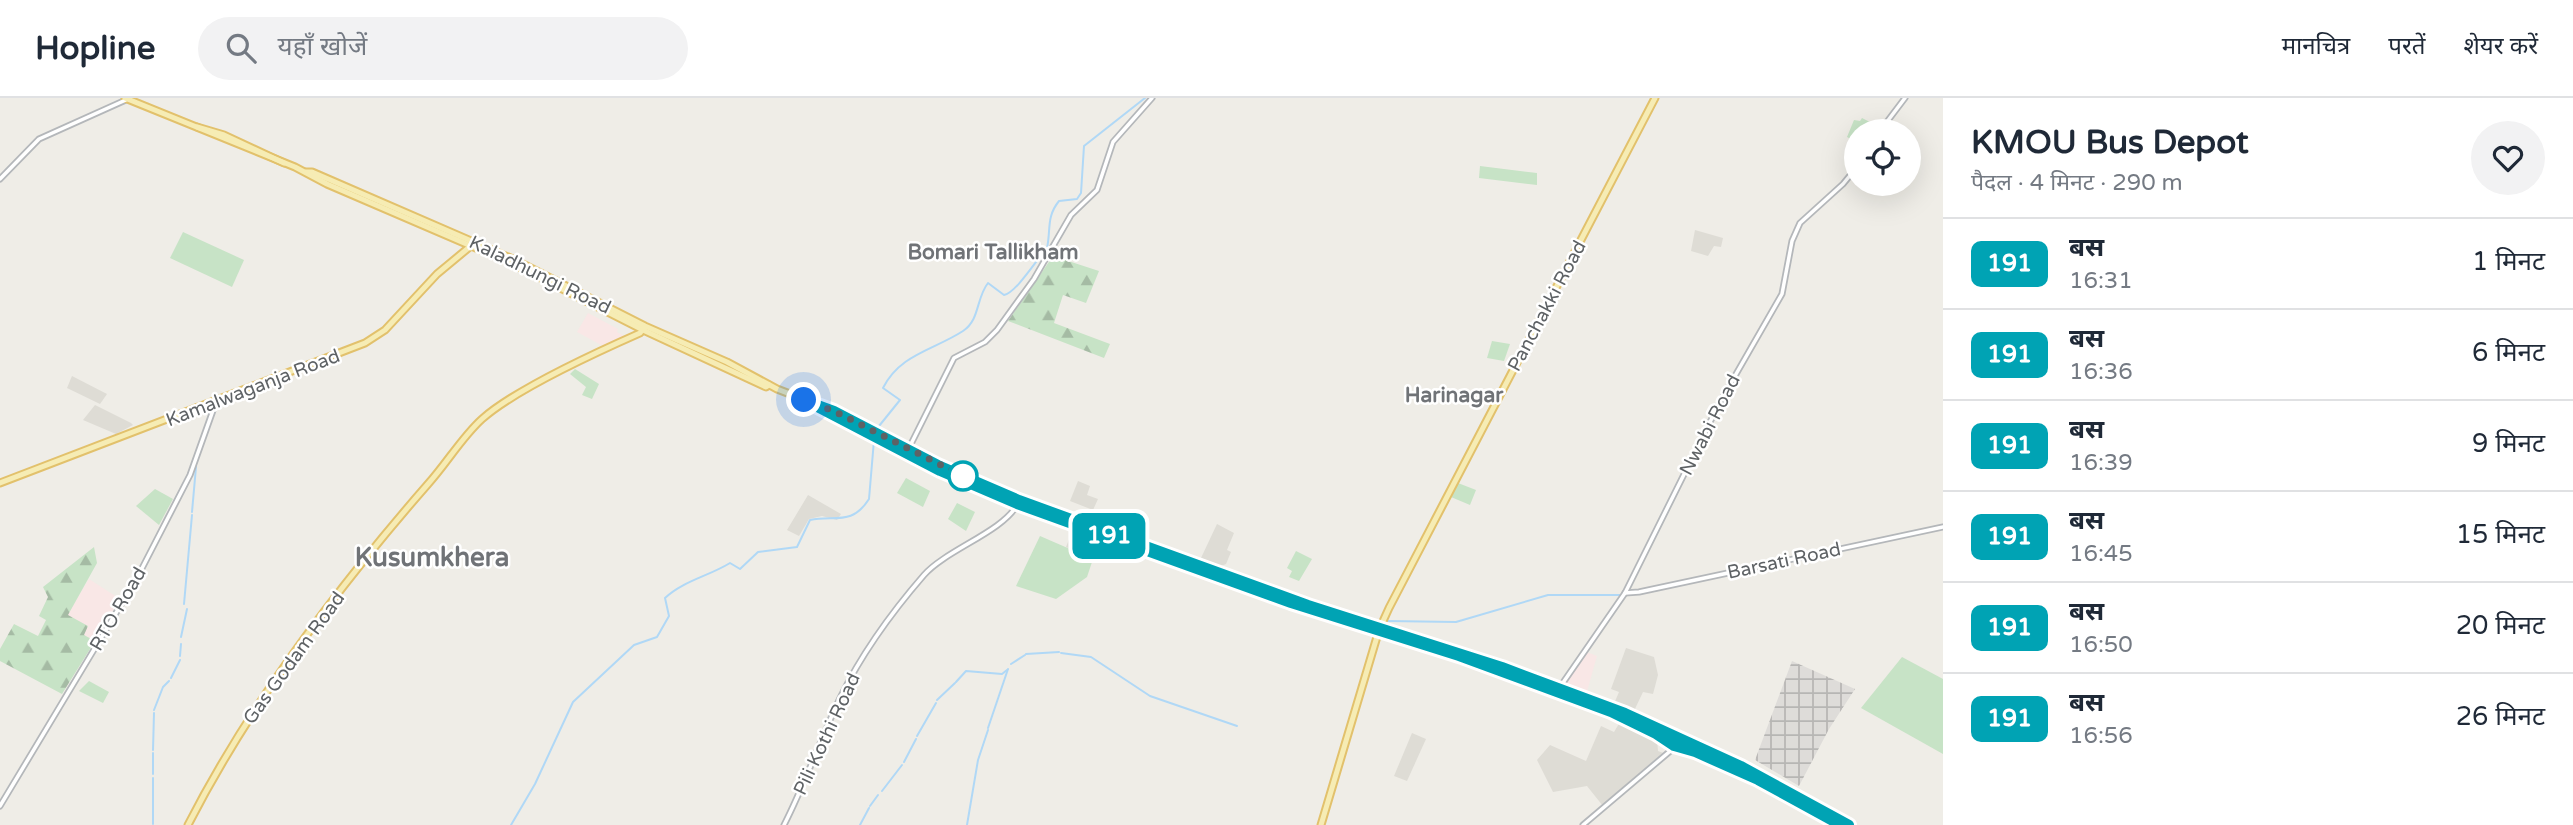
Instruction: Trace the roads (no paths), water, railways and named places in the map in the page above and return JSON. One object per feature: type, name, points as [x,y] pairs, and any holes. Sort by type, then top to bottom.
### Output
[{"type":"main road","name":"Panchakki Road","points":[[1321,825],[1380,628],[1656,98]]},
{"type":"main road","name":"Kaladhungi Road","points":[[127,99],[238,140],[284,163],[312,172],[472,244],[766,387],[769,385],[833,413],[907,452],[1018,502],[1292,601],[1411,638],[1559,689],[1673,737],[1684,745],[1714,757],[1849,825]]},
{"type":"main road","name":"Kamalwaganja Road","points":[[0,483],[208,405],[373,339],[437,274],[472,244]]},
{"type":"main road","name":"Gas Godam Road","points":[[188,825],[213,777],[271,687],[378,541],[481,419],[537,384],[644,328]]},
{"type":"main road","name":"Kaladhungi Road","points":[[1559,689],[1643,727],[1672,745],[1684,745]]},
{"type":"main road","points":[[1672,745],[1673,737]]},
{"type":"main road","name":"Kaladhungi Road","points":[[1828,816],[1840,825]]},
{"type":"street","points":[[907,452],[954,358],[985,342],[997,330],[1034,279],[1071,215],[1097,190],[1107,156],[1120,131],[1152,98]]},
{"type":"street","points":[[1889,119],[1905,98]]},
{"type":"street","points":[[0,178],[39,139],[127,99]]},
{"type":"street","name":"Nwabi Road","points":[[1559,689],[1583,649],[1625,593],[1720,402],[1782,294],[1792,241],[1800,223],[1844,183]]},
{"type":"street","name":"RTO Road","points":[[0,806],[137,578],[190,475],[216,401]]},
{"type":"street","points":[[208,405],[215,410]]},
{"type":"street","name":"Pili Kothi Road","points":[[784,825],[813,766],[839,701],[880,628],[933,566],[995,525],[1018,502]]},
{"type":"street","name":"Barsati Road","points":[[1625,593],[1943,527]]},
{"type":"street","points":[[1583,825],[1672,745]]},
{"type":"waterway","points":[[875,431],[900,400],[883,388],[890,377],[908,360],[963,331],[972,321],[988,283],[1004,295],[1020,282],[1047,248],[1051,218],[1059,201],[1077,199],[1081,193],[1084,146],[1145,98]]},
{"type":"waterway","points":[[511,825],[535,784],[573,702],[634,645],[657,637],[669,616],[665,598],[680,587],[730,563],[740,569],[758,552],[797,547],[810,520],[842,518],[856,513],[869,499],[874,440]]},
{"type":"waterway","points":[[192,512],[196,467]]},
{"type":"waterway","points":[[184,604],[192,515]]},
{"type":"waterway","points":[[1387,621],[1456,622],[1548,595],[1620,595]]},
{"type":"waterway","points":[[181,637],[187,609]]},
{"type":"waterway","points":[[180,656],[181,644]]},
{"type":"waterway","points":[[1026,654],[1059,652]]},
{"type":"waterway","points":[[1061,653],[1091,657],[1150,696],[1237,726]]},
{"type":"waterway","points":[[1011,664],[1025,655]]},
{"type":"waterway","points":[[171,678],[180,660]]},
{"type":"waterway","points":[[988,728],[1008,669]]},
{"type":"waterway","points":[[956,682],[966,671],[1002,674],[1007,670]]},
{"type":"waterway","points":[[154,710],[163,687],[169,681]]},
{"type":"waterway","points":[[937,700],[955,683]]},
{"type":"waterway","points":[[917,736],[936,703]]},
{"type":"waterway","points":[[153,750],[154,713]]},
{"type":"waterway","points":[[967,825],[978,760],[988,730]]},
{"type":"waterway","points":[[904,762],[916,739]]},
{"type":"waterway","points":[[153,753],[153,774]]},
{"type":"waterway","points":[[882,791],[902,765]]},
{"type":"waterway","points":[[153,778],[153,824]]},
{"type":"waterway","points":[[870,806],[878,795]]},
{"type":"waterway","points":[[860,825],[869,808]]},
{"type":"district","name":"Bomari Tallikham","points":[[993,252]]},
{"type":"district","name":"Harinagar","points":[[1454,395]]},
{"type":"district","name":"Kusumkhera","points":[[432,557]]}]
